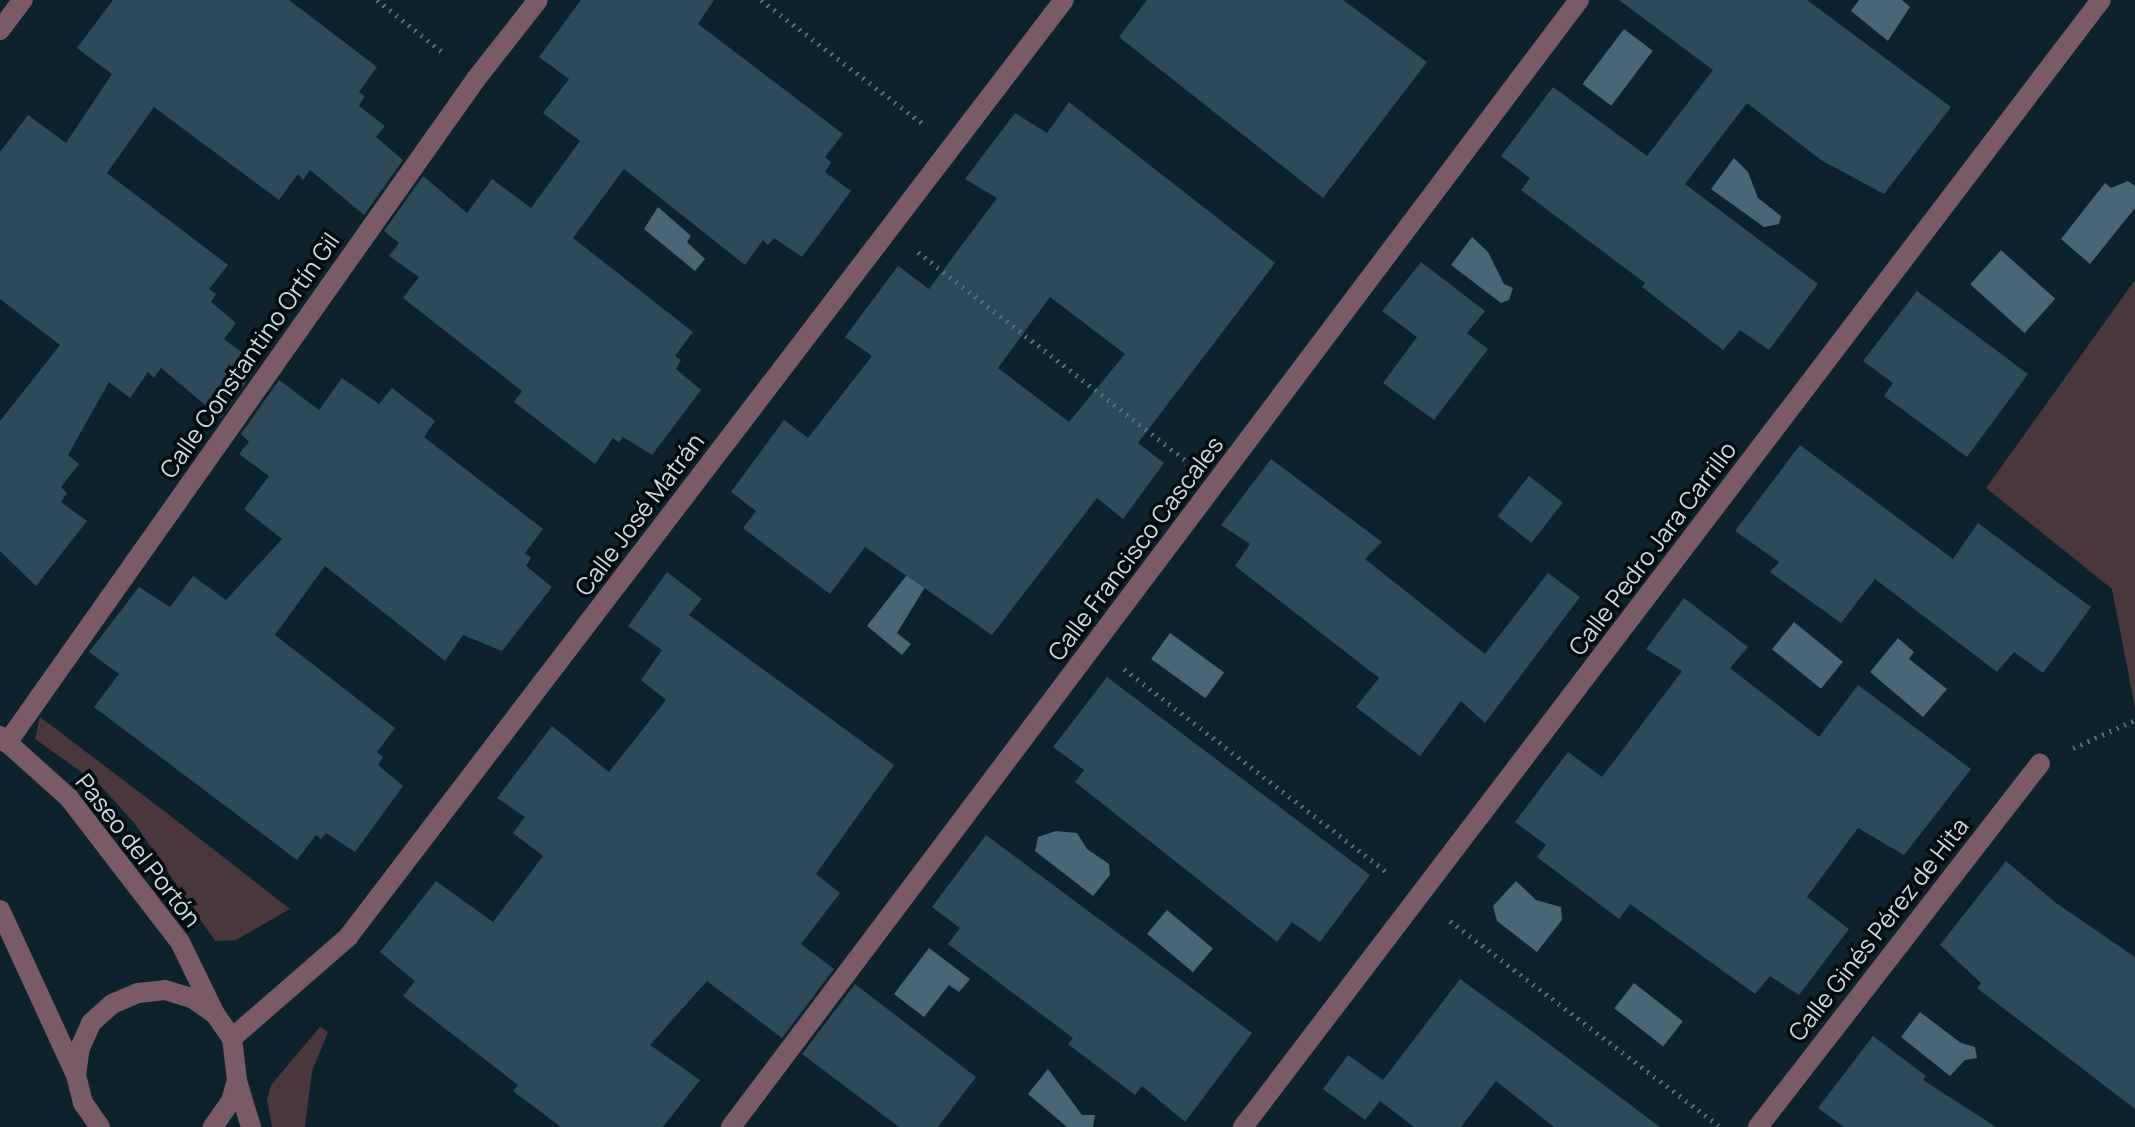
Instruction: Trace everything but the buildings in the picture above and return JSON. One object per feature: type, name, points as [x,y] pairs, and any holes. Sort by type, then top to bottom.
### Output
[{"type":"street","points":[[0,30],[23,0]]},
{"type":"street","name":"Calle Constantino Ortín Gil","points":[[4,739],[476,79],[538,0]]},
{"type":"street","name":"Calle José Matrán","points":[[232,1038],[348,937],[1064,0]]},
{"type":"street","name":"Calle Francisco Cascales","points":[[731,1127],[1579,0]]},
{"type":"street","name":"Calle Pedro Jara Carrillo","points":[[1243,1127],[2101,0]]},
{"type":"street","name":"Paseo del Portón","points":[[4,739],[69,798],[166,924],[215,1014],[232,1038]]},
{"type":"street","name":"Calle Ginés Pérez de Hita","points":[[1758,1127],[2040,764]]},
{"type":"street","points":[[0,910],[76,1075],[83,1103],[99,1127]]},
{"type":"street","points":[[76,1075],[80,1048],[91,1023],[112,1004],[138,993],[165,990],[192,998],[215,1014]]},
{"type":"street","points":[[232,1038],[237,1080],[251,1127]]},
{"type":"street","points":[[213,1127],[231,1101],[237,1080]]},
{"type":"path","points":[[377,0],[476,79]]},
{"type":"path","points":[[761,0],[952,146]]},
{"type":"path","points":[[889,229],[1215,483]]},
{"type":"path","points":[[2040,764],[2135,720]]},
{"type":"shaded area","points":[[2135,280],[2135,708],[2112,589],[1986,488]]},
{"type":"shaded area","points":[[40,717],[290,909],[236,940],[215,941],[135,824],[101,786],[35,739]]},
{"type":"shaded area","points":[[320,1027],[328,1032],[312,1071],[305,1127],[272,1127],[267,1100],[271,1085]]},
{"type":"water","points":[[1859,0],[1902,0],[1910,7],[1888,41],[1851,11]]},
{"type":"water","points":[[1624,29],[1653,51],[1611,106],[1582,84]]},
{"type":"water","points":[[1734,158],[1748,172],[1758,198],[1781,216],[1779,224],[1764,227],[1711,189]]},
{"type":"water","points":[[2128,181],[2135,186],[2135,208],[2090,264],[2061,239],[2105,183],[2111,188]]},
{"type":"water","points":[[658,207],[691,236],[687,242],[705,259],[695,271],[644,229]]},
{"type":"water","points":[[1472,237],[1488,252],[1504,284],[1513,288],[1509,300],[1501,303],[1451,265]]},
{"type":"water","points":[[2001,250],[2055,299],[2024,333],[1970,284]]},
{"type":"water","points":[[913,567],[930,579],[897,633],[911,644],[902,655],[867,626]]},
{"type":"water","points":[[1794,622],[1843,662],[1821,689],[1772,649]]},
{"type":"water","points":[[1170,633],[1224,672],[1205,698],[1151,659]]},
{"type":"water","points":[[1898,638],[1914,652],[1909,659],[1947,689],[1923,717],[1870,672]]},
{"type":"water","points":[[1056,831],[1077,833],[1087,849],[1109,864],[1110,875],[1093,896],[1035,851],[1038,837]]},
{"type":"water","points":[[1516,881],[1536,900],[1561,907],[1562,920],[1537,952],[1497,921],[1493,906]]},
{"type":"water","points":[[1167,910],[1213,949],[1193,972],[1147,934]]},
{"type":"water","points":[[929,948],[970,979],[959,992],[949,985],[924,1017],[894,994]]},
{"type":"water","points":[[1634,983],[1683,1021],[1663,1046],[1614,1008]]},
{"type":"water","points":[[1920,1012],[1961,1043],[1975,1047],[1977,1058],[1965,1060],[1950,1076],[1901,1037]]},
{"type":"water","points":[[1048,1069],[1082,1115],[1095,1115],[1093,1127],[1067,1127],[1028,1094]]}]
